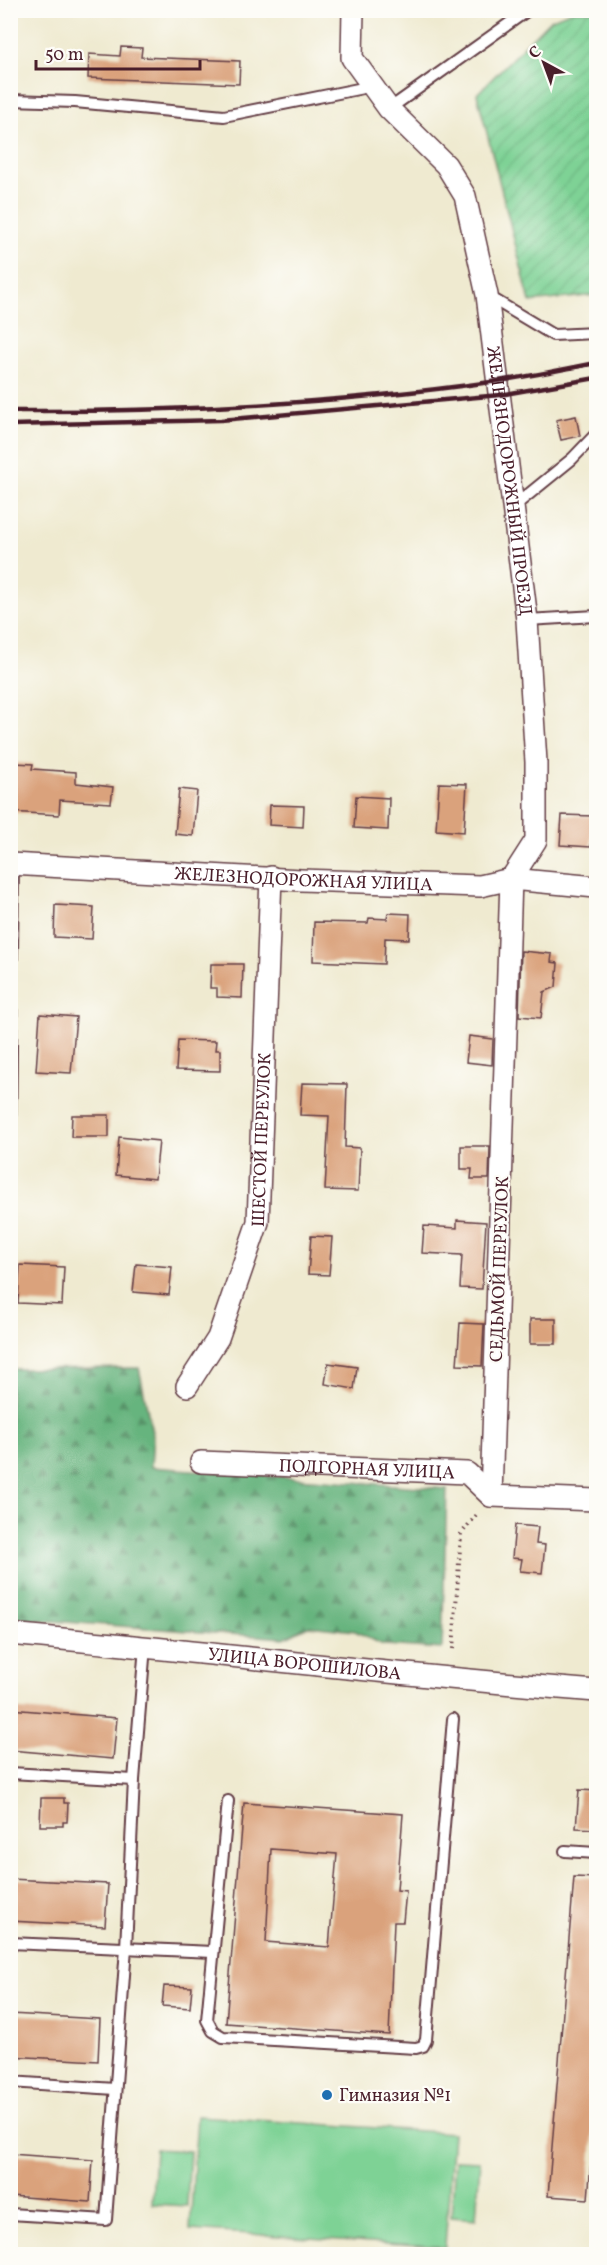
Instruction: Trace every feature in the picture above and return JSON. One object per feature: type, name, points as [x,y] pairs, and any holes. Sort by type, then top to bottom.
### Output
[{"type":"street","name":"ЖЕЛЕЗНОДОРОЖНЫЙ ПРОЕЗД","points":[[353,10],[352,58],[389,109],[446,165],[465,196],[487,295],[527,620],[536,762],[536,840],[511,879]]},
{"type":"street","name":"ЖЕЛЕЗНОДОРОЖНАЯ УЛИЦА","points":[[12,864],[301,880],[480,886],[511,879],[597,887]]},
{"type":"street","name":"ШЕСТОЙ ПЕРЕУЛОК","points":[[187,1386],[218,1338],[258,1222],[271,877]]},
{"type":"street","name":"СЕДЬМОЙ ПЕРЕУЛОК","points":[[491,1496],[511,879]]},
{"type":"street","name":"ПОДГОРНАЯ УЛИЦА","points":[[201,1462],[466,1473],[491,1496]]},
{"type":"street","points":[[491,1496],[597,1500]]},
{"type":"street","name":"УЛИЦА ВОРОШИЛОВА","points":[[10,1634],[145,1646],[448,1680],[597,1691]]},
{"type":"lane","points":[[389,109],[528,10]]},
{"type":"lane","points":[[10,100],[75,102],[224,116],[373,86]]},
{"type":"lane","points":[[487,295],[553,335],[597,333]]},
{"type":"lane","points":[[513,508],[572,459],[597,434]]},
{"type":"lane","points":[[527,620],[597,616]]},
{"type":"lane","points":[[10,1139],[12,864]]},
{"type":"lane","points":[[10,2214],[106,2220],[126,1948],[134,1780],[145,1646]]},
{"type":"lane","points":[[228,1801],[207,2020],[213,2031],[223,2037],[416,2048],[423,2046],[426,2040],[453,1719]]},
{"type":"lane","points":[[10,1773],[134,1780]]},
{"type":"lane","points":[[565,1851],[597,1852]]},
{"type":"lane","points":[[10,1943],[213,1952]]},
{"type":"lane","points":[[10,2082],[115,2089]]},
{"type":"path","points":[[453,1649],[461,1534],[491,1496]]},
{"type":"green space","points":[[572,11],[596,11],[596,295],[530,302],[477,94],[550,20]]},
{"type":"green space","points":[[139,1368],[153,1437],[151,1467],[447,1489],[442,1649],[383,1645],[355,1631],[308,1626],[284,1638],[11,1618],[10,1369]]},
{"type":"green space","points":[[197,2116],[453,2133],[445,2247],[190,2230]]},
{"type":"green space","points":[[155,2149],[190,2151],[187,2206],[152,2204]]},
{"type":"green space","points":[[455,2160],[480,2161],[476,2219],[451,2217]]},
{"type":"building","points":[[121,47],[142,48],[141,57],[240,61],[239,84],[88,78],[89,54],[120,56]]},
{"type":"building","points":[[576,416],[580,436],[561,440],[556,420]]},
{"type":"building","points":[[15,763],[33,764],[32,769],[76,772],[76,783],[113,787],[111,803],[60,800],[59,815],[10,812],[10,786],[13,786]]},
{"type":"building","points":[[439,783],[467,784],[464,832],[436,830]]},
{"type":"building","points":[[179,789],[197,791],[193,836],[175,834]]},
{"type":"building","points":[[356,796],[389,798],[388,830],[354,828]]},
{"type":"building","points":[[270,805],[304,806],[303,827],[269,825]]},
{"type":"building","points":[[562,815],[593,816],[591,847],[560,845]]},
{"type":"building","points":[[55,905],[94,907],[92,939],[54,937]]},
{"type":"building","points":[[388,913],[410,914],[409,939],[385,938],[384,964],[313,961],[314,922],[368,923],[369,918],[387,919]]},
{"type":"building","points":[[521,951],[552,954],[551,962],[558,963],[556,987],[544,992],[541,1018],[519,1016]]},
{"type":"building","points":[[211,964],[243,964],[242,998],[217,997],[217,988],[210,988]]},
{"type":"building","points":[[40,1014],[76,1017],[71,1073],[36,1071]]},
{"type":"building","points":[[469,1036],[493,1039],[492,1065],[466,1062]]},
{"type":"building","points":[[178,1040],[216,1041],[215,1050],[220,1050],[220,1071],[176,1070]]},
{"type":"building","points":[[302,1083],[347,1084],[345,1147],[360,1148],[358,1191],[325,1190],[329,1116],[300,1115]]},
{"type":"building","points":[[72,1115],[109,1115],[109,1137],[71,1137]]},
{"type":"building","points":[[119,1137],[159,1141],[155,1179],[116,1175]]},
{"type":"building","points":[[461,1146],[490,1146],[489,1179],[471,1179],[472,1169],[461,1169]]},
{"type":"building","points":[[457,1220],[486,1222],[482,1289],[460,1288],[462,1255],[422,1253],[424,1226],[457,1228]]},
{"type":"building","points":[[311,1236],[332,1237],[329,1275],[308,1274]]},
{"type":"building","points":[[136,1264],[172,1267],[169,1295],[133,1292]]},
{"type":"building","points":[[20,1265],[64,1267],[62,1305],[18,1303]]},
{"type":"building","points":[[530,1319],[556,1319],[556,1344],[530,1344]]},
{"type":"building","points":[[460,1323],[484,1324],[482,1366],[457,1365]]},
{"type":"building","points":[[328,1363],[357,1367],[354,1389],[325,1384]]},
{"type":"building","points":[[515,1525],[538,1527],[536,1544],[545,1545],[542,1573],[520,1571],[522,1559],[512,1558]]},
{"type":"building","points":[[10,1709],[117,1718],[113,1759],[10,1750]]},
{"type":"building","points":[[579,1790],[597,1791],[597,1829],[576,1828]]},
{"type":"building","points":[[41,1798],[64,1798],[64,1803],[68,1803],[67,1822],[63,1822],[63,1826],[40,1826]]},
{"type":"building","points":[[244,1803],[403,1814],[397,1890],[406,1891],[403,1922],[394,1922],[389,2035],[226,2023]],"holes":[[[271,1849],[337,1854],[329,1947],[266,1942]]]},
{"type":"building","points":[[574,1877],[597,1878],[597,2088],[588,2199],[548,2196]]},
{"type":"building","points":[[10,1879],[108,1884],[105,1926],[10,1921]]},
{"type":"building","points":[[164,1986],[192,1987],[190,2008],[162,2006]]},
{"type":"building","points":[[10,2014],[100,2019],[98,2061],[10,2056]]},
{"type":"building","points":[[10,2154],[93,2160],[90,2202],[10,2196]]},
{"type":"railway","points":[[10,411],[194,408],[316,401],[498,381],[596,363]]},
{"type":"railway","points":[[10,425],[221,420],[500,395],[596,378]]},
{"type":"place","name":"Гимназия №1","points":[[327,2095]]}]
